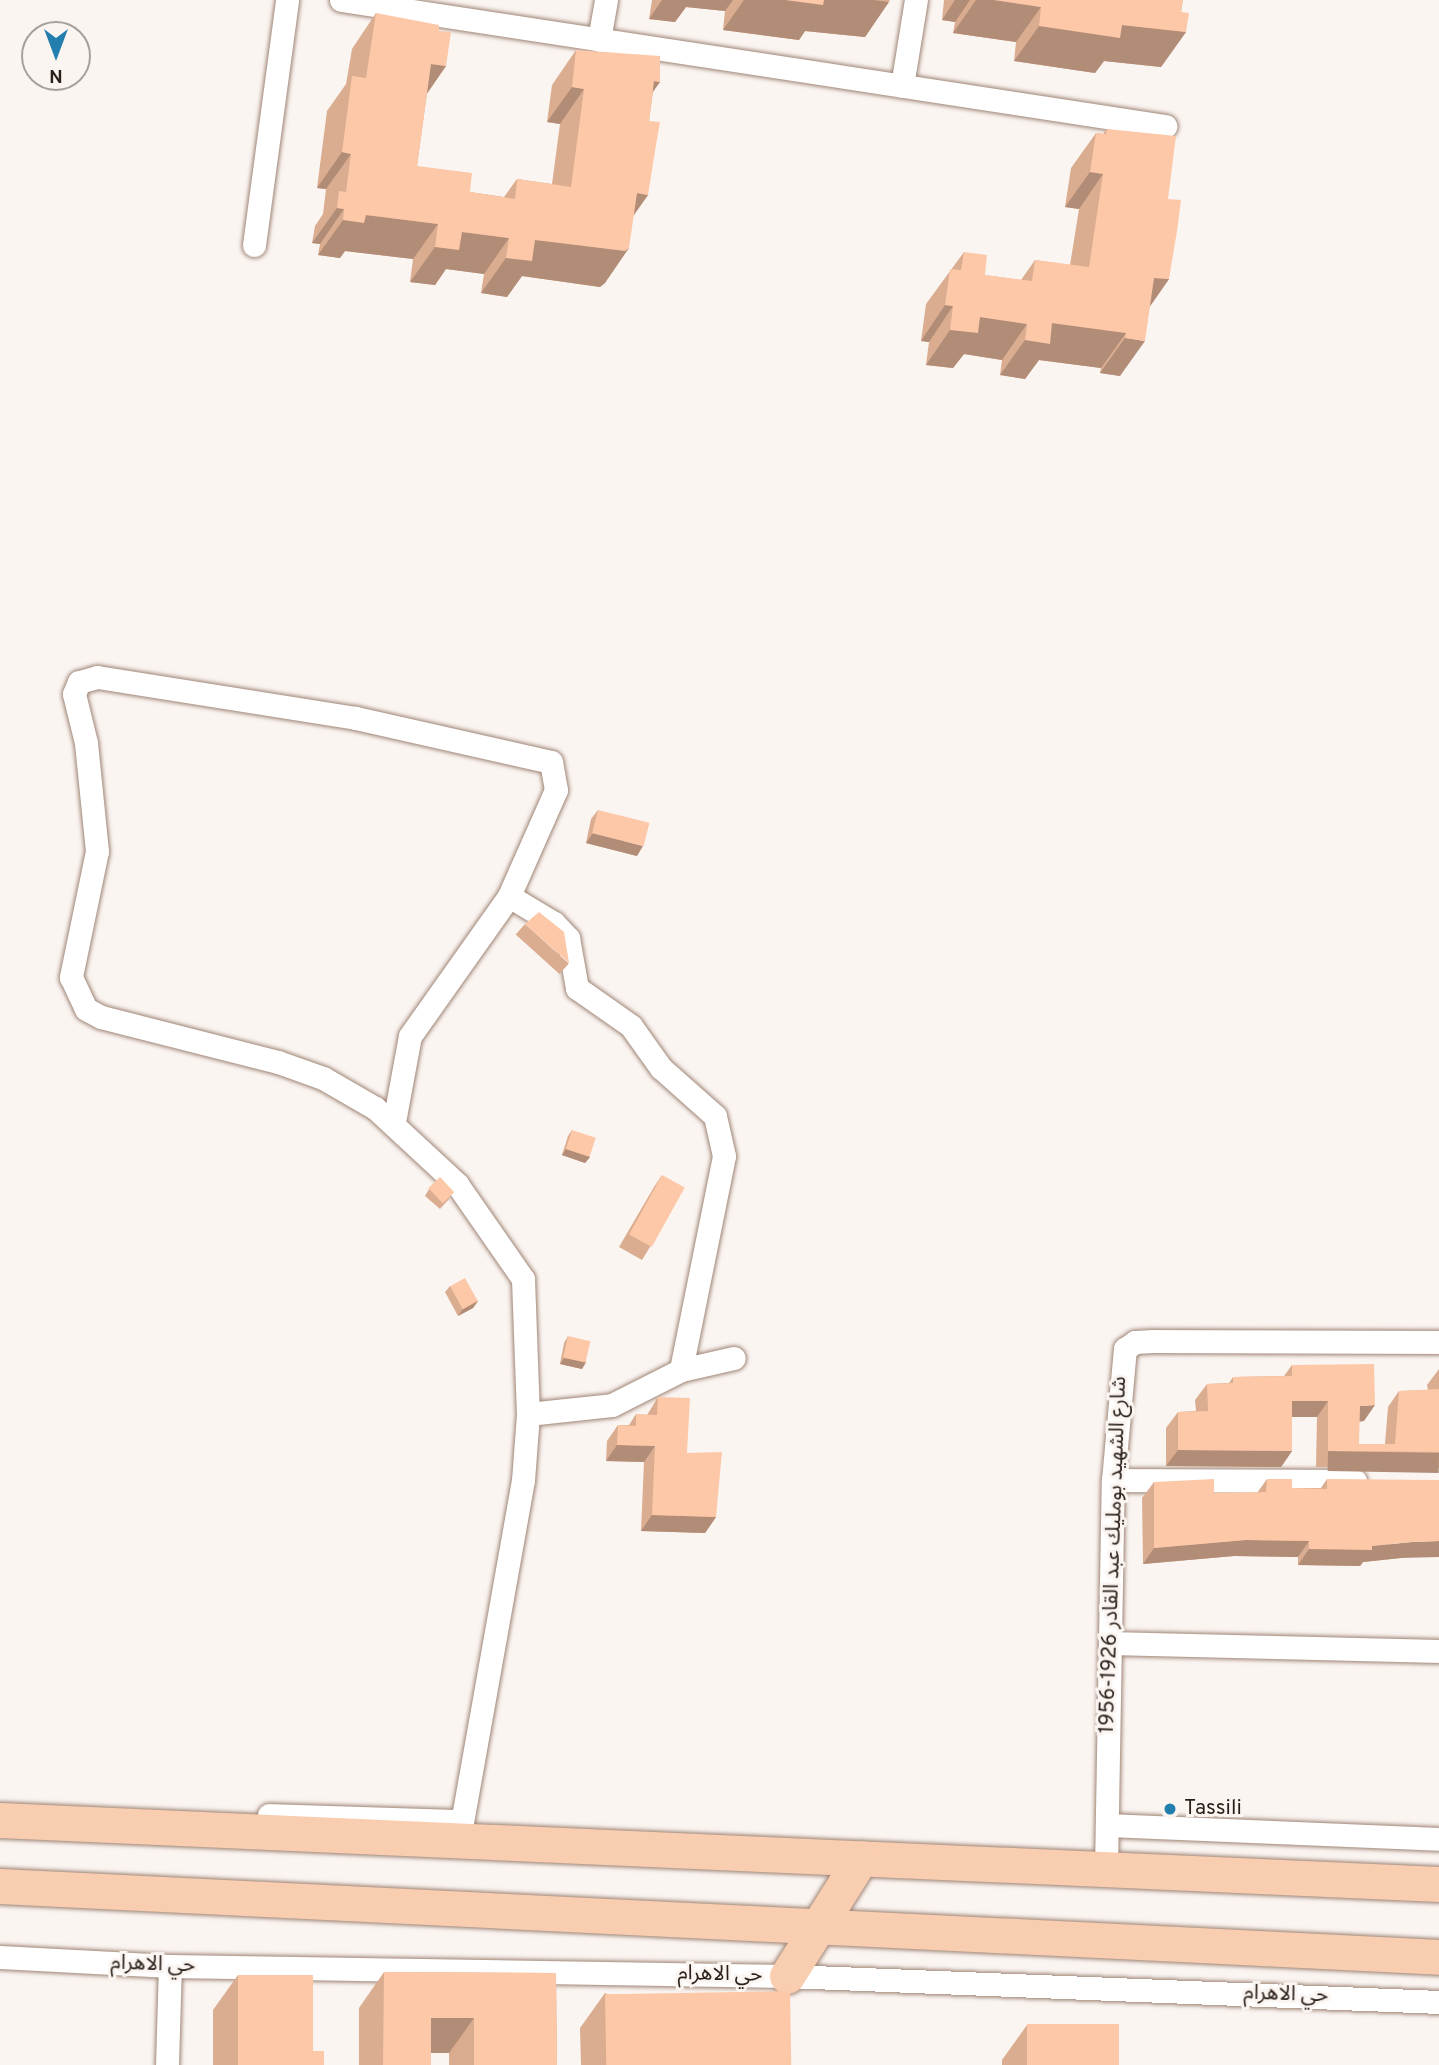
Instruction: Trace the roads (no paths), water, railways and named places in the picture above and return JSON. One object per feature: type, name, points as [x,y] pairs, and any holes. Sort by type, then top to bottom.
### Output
[{"type":"main road","points":[[0,1820],[460,1830],[861,1858],[1439,1884]]},
{"type":"main road","points":[[786,1989],[817,1928],[861,1858]]},
{"type":"main road","points":[[0,1886],[1439,1957]]},
{"type":"street","points":[[254,246],[287,0]]},
{"type":"street","points":[[341,0],[1165,126]]},
{"type":"street","points":[[599,40],[606,0]]},
{"type":"street","points":[[902,86],[916,0]]},
{"type":"street","points":[[0,1805],[460,1830],[523,1480],[528,1414],[523,1279],[457,1184],[394,1122],[323,1078],[101,1017],[86,1009],[71,977],[97,862],[97,839],[75,687],[97,677],[368,720],[546,758],[555,771],[556,790],[509,896],[416,1021],[402,1063],[394,1122]]},
{"type":"street","points":[[509,896],[561,931],[571,946],[577,988],[631,1026],[661,1068],[715,1116],[724,1156],[681,1370]]},
{"type":"street","name":"شارع الشهيد بومليك عبد القادر 1926-1956","points":[[1106,1869],[1113,1480],[1121,1360],[1130,1343],[1439,1342]]},
{"type":"street","points":[[528,1414],[612,1405],[681,1370],[734,1358]]},
{"type":"street","points":[[1113,1480],[1385,1482]]},
{"type":"street","points":[[1110,1643],[1439,1651]]},
{"type":"street","points":[[1107,1825],[1439,1839]]},
{"type":"street","name":"حي الاهرام","points":[[0,1957],[170,1966],[552,1970],[786,1989],[1439,2002]]},
{"type":"street","points":[[167,2065],[170,1966]]},
{"type":"street","points":[[550,1994],[552,1970]]},
{"type":"place","name":"Tassili","points":[[1170,1809]]}]
